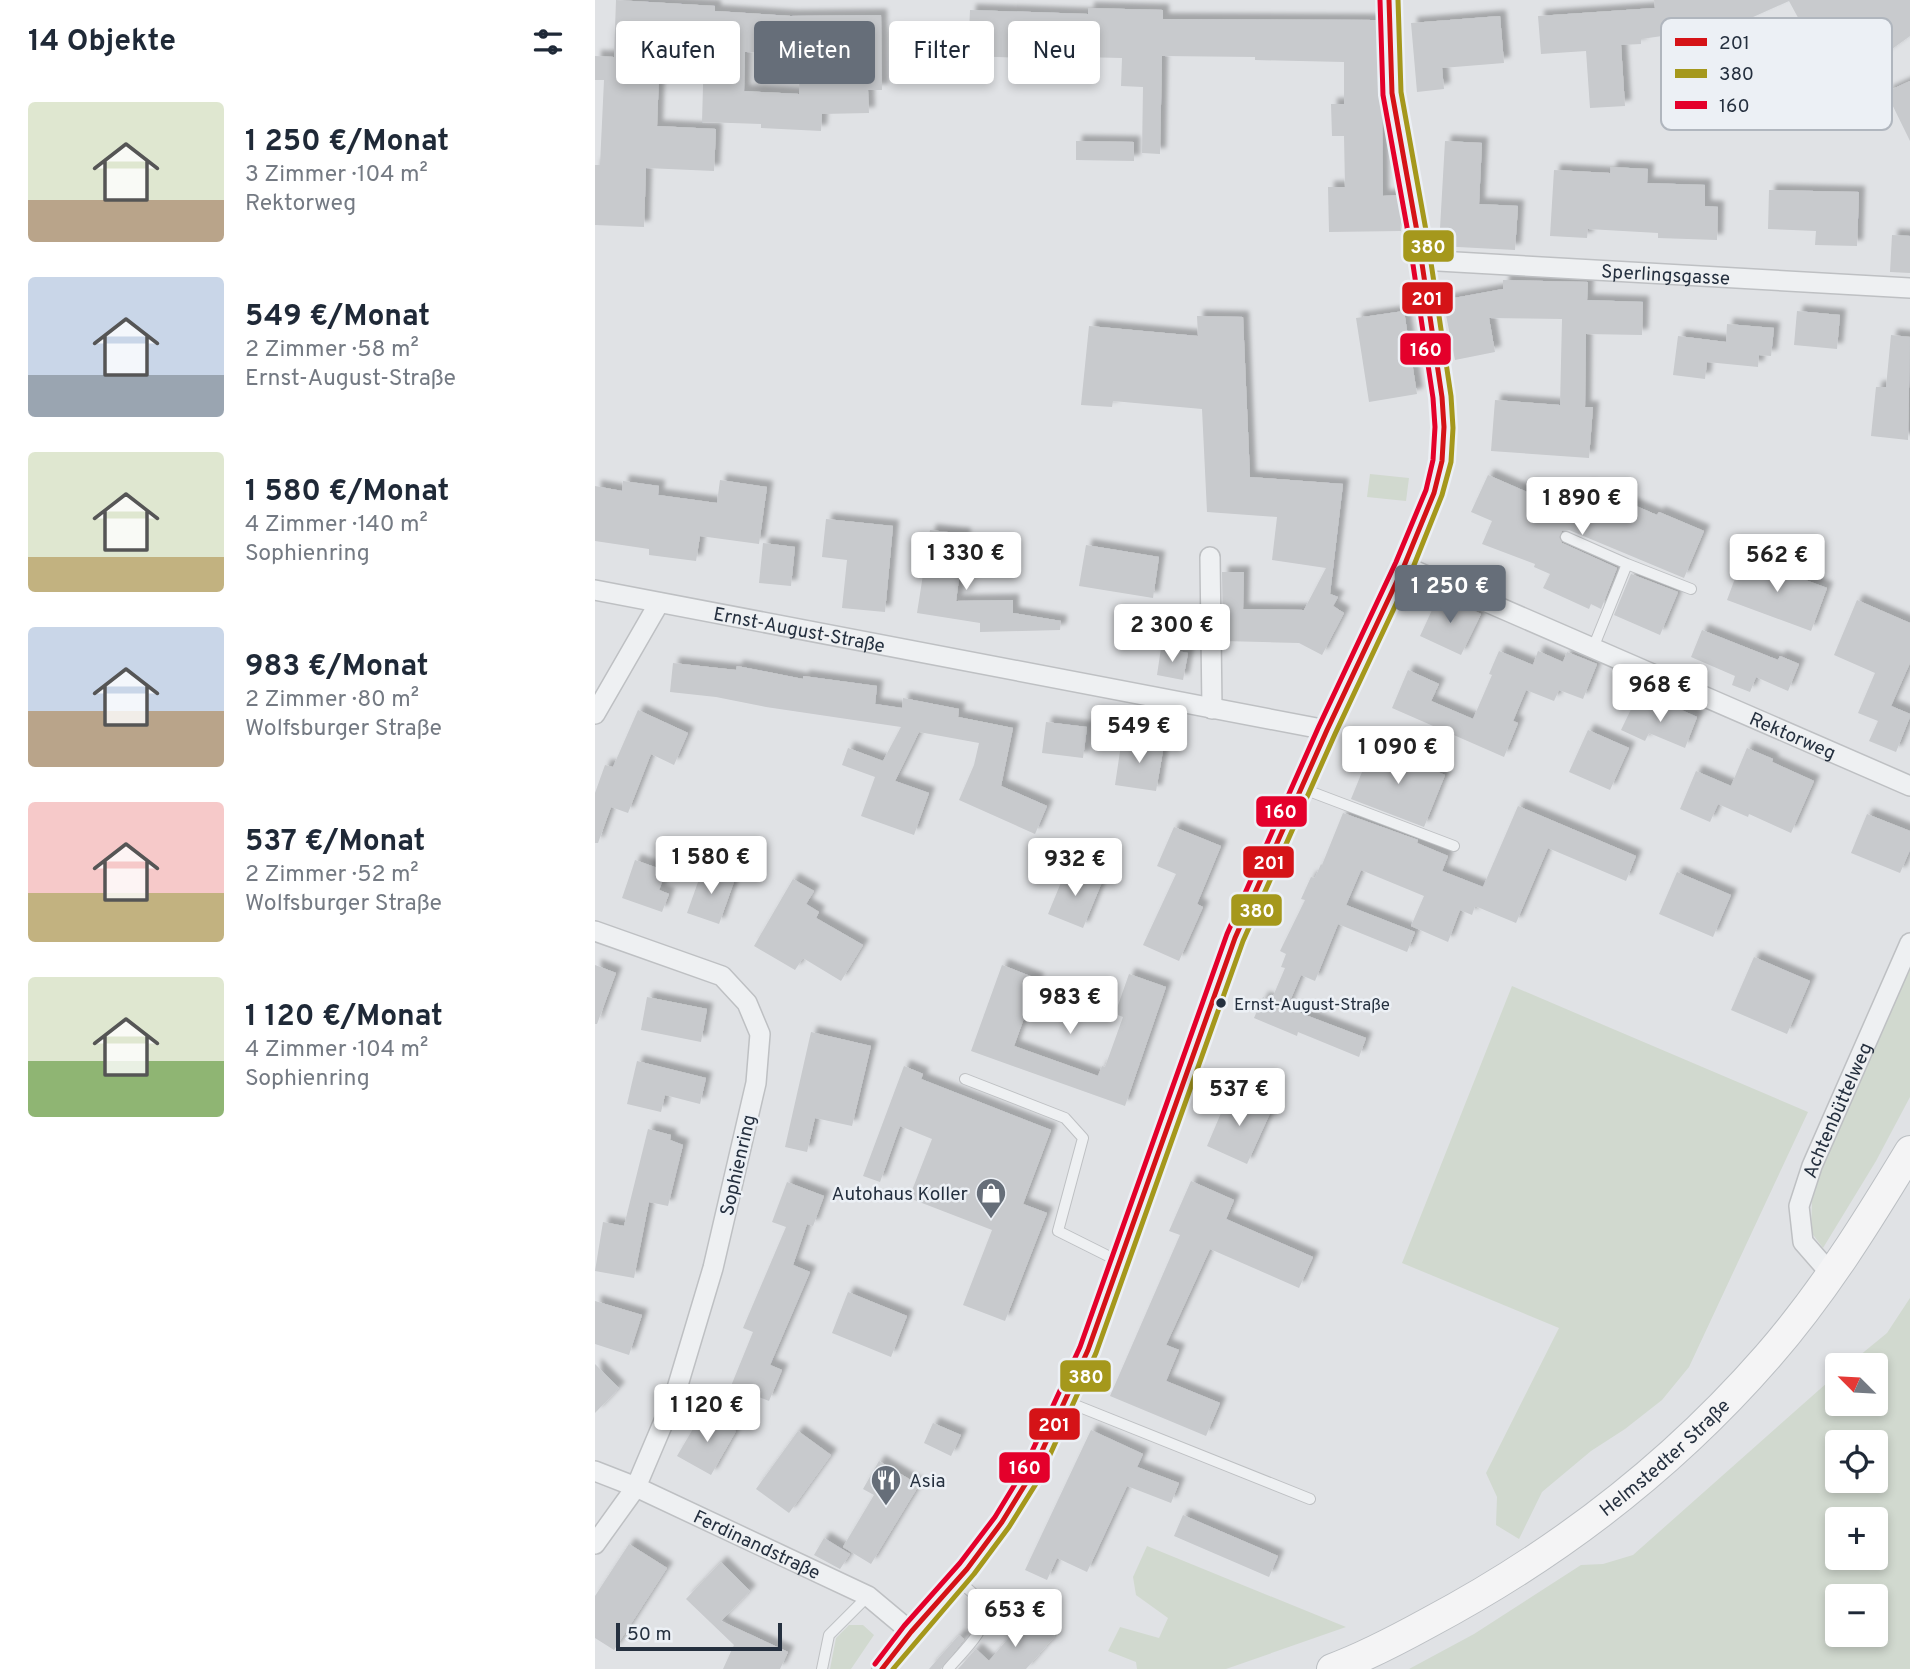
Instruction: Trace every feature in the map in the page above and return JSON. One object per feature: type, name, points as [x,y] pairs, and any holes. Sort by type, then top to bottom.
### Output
[{"type":"main road","name":"Helmstedter Straße","points":[[1332,1669],[1400,1638],[1465,1603],[1564,1540],[1629,1491],[1679,1446],[1768,1355],[1832,1274],[1910,1151]]},
{"type":"street","points":[[884,1668],[911,1632],[958,1580],[1002,1522],[1031,1475],[1088,1350],[1235,938],[1327,730],[1404,566],[1434,493],[1442,461],[1442,397],[1392,93],[1389,0]]},
{"type":"street","name":"Sperlingsgasse","points":[[1421,260],[1910,288]]},
{"type":"street","points":[[1210,557],[1212,709]]},
{"type":"street","name":"Rektorweg","points":[[1404,566],[1910,786]]},
{"type":"street","name":"Ernst-August-Straße","points":[[595,590],[1327,730]]},
{"type":"street","points":[[595,714],[659,603]]},
{"type":"street","name":"Sophienring","points":[[595,931],[722,976],[747,1003],[760,1034],[756,1083],[713,1268],[674,1395],[636,1487],[595,1544]]},
{"type":"street","name":"Achtenbüttelweg","points":[[1832,1274],[1803,1242],[1799,1206],[1812,1166],[1910,943]]},
{"type":"street","name":"Ferdinandstraße","points":[[595,1471],[636,1487],[868,1597],[911,1632]]},
{"type":"lane","points":[[1566,537],[1691,589]]},
{"type":"lane","points":[[1593,648],[1627,564]]},
{"type":"lane","points":[[1301,788],[1454,846]]},
{"type":"lane","points":[[965,1079],[1065,1118],[1083,1138],[1058,1231],[1120,1262]]},
{"type":"lane","points":[[1065,1401],[1311,1500]]},
{"type":"lane","points":[[948,1669],[981,1630],[986,1619],[986,1606],[958,1580]]},
{"type":"lane","points":[[822,1669],[829,1635],[868,1597]]},
{"type":"shaded area","points":[[1370,474],[1409,478],[1406,501],[1367,497]]},
{"type":"shaded area","points":[[1910,969],[1910,1097],[1876,1161],[1823,1248],[1811,1232],[1812,1201],[1821,1170]]},
{"type":"shaded area","points":[[1512,986],[1808,1112],[1689,1367],[1662,1400],[1591,1451],[1542,1492],[1519,1539],[1496,1525],[1497,1497],[1486,1473],[1559,1328],[1402,1263]]},
{"type":"shaded area","points":[[1910,1298],[1910,1669],[1409,1669],[1474,1634],[1581,1565],[1603,1564],[1633,1555],[1825,1385],[1825,1416],[1888,1416],[1888,1353],[1863,1353],[1887,1333]]},
{"type":"shaded area","points":[[1147,1546],[1346,1627],[1226,1669],[1137,1669],[1136,1662],[1108,1651],[1120,1627],[1159,1638],[1168,1618],[1136,1595],[1133,1577]]},
{"type":"shaded area","points":[[849,1625],[863,1625],[874,1635],[851,1669],[830,1669],[836,1638]]},
{"type":"building","points":[[616,0],[715,6],[715,11],[791,16],[881,15],[882,90],[868,90],[869,113],[822,114],[821,131],[761,128],[761,124],[702,122],[703,84],[740,84],[740,21],[616,21],[616,84],[659,84],[657,126],[716,129],[714,171],[646,168],[644,227],[595,225],[595,165],[600,165],[604,80],[595,80],[595,56],[614,57]]},
{"type":"building","points":[[1654,0],[1910,0],[1910,36],[1892,49],[1892,18],[1798,18],[1789,1],[1751,18],[1661,18],[1661,36],[1641,39],[1641,44],[1621,45],[1625,106],[1590,108],[1586,51],[1541,54],[1538,16],[1655,8]]},
{"type":"building","points":[[1088,8],[1163,10],[1163,19],[1377,20],[1378,77],[1382,104],[1383,196],[1398,195],[1401,231],[1329,232],[1328,187],[1345,187],[1344,136],[1332,136],[1331,104],[1344,104],[1344,62],[1162,56],[1160,154],[1142,153],[1143,87],[1121,86],[1122,58],[1100,57],[1100,21],[1008,21],[1008,57],[994,57],[994,21],[970,21],[970,10],[1088,14]]},
{"type":"building","points":[[1500,16],[1504,63],[1442,68],[1444,89],[1417,92],[1411,23]]},
{"type":"building","points":[[1910,81],[1910,141],[1892,104],[1892,89]]},
{"type":"building","points":[[1076,141],[1134,142],[1134,161],[1076,160]]},
{"type":"building","points":[[1445,141],[1482,143],[1479,204],[1518,206],[1515,250],[1439,246]]},
{"type":"building","points":[[1611,167],[1648,169],[1647,183],[1705,185],[1705,206],[1718,207],[1717,240],[1658,238],[1658,233],[1588,229],[1587,238],[1550,236],[1554,170],[1610,173]]},
{"type":"building","points":[[1769,190],[1859,192],[1857,246],[1815,245],[1816,231],[1768,229]]},
{"type":"building","points":[[1892,235],[1910,236],[1910,273],[1890,272]]},
{"type":"building","points":[[1503,280],[1588,282],[1587,300],[1643,302],[1642,335],[1586,334],[1585,407],[1593,407],[1589,458],[1491,451],[1495,400],[1560,405],[1562,319],[1489,318],[1495,352],[1455,360],[1443,300],[1503,289]]},
{"type":"building","points":[[1404,311],[1417,394],[1369,402],[1356,318]]},
{"type":"building","points":[[1797,311],[1840,315],[1837,349],[1794,345]]},
{"type":"building","points":[[1197,316],[1243,317],[1250,477],[1343,484],[1330,594],[1338,597],[1333,606],[1344,613],[1322,655],[1299,643],[1223,641],[1222,572],[1244,572],[1243,609],[1304,610],[1326,568],[1272,560],[1277,517],[1207,512],[1202,409],[1113,401],[1112,407],[1081,405],[1089,326],[1198,336]]},
{"type":"building","points":[[1727,324],[1774,328],[1771,356],[1759,355],[1758,367],[1707,362],[1705,379],[1673,375],[1678,336],[1726,342]]},
{"type":"building","points":[[1891,335],[1910,337],[1908,440],[1871,436],[1876,387],[1886,387]]},
{"type":"building","points":[[1488,475],[1575,513],[1587,485],[1657,515],[1659,512],[1704,531],[1684,578],[1569,530],[1562,531],[1559,537],[1562,543],[1617,568],[1601,609],[1591,604],[1589,609],[1543,588],[1550,574],[1534,567],[1535,564],[1482,544],[1492,521],[1471,512]]},
{"type":"building","points":[[720,480],[767,487],[759,544],[700,536],[696,561],[649,555],[649,549],[595,541],[595,486],[622,491],[623,481],[659,486],[658,495],[717,503]]},
{"type":"building","points":[[826,519],[893,526],[885,612],[842,608],[847,560],[822,557]]},
{"type":"building","points":[[930,530],[965,534],[956,601],[1013,600],[1013,613],[1061,621],[1060,630],[980,632],[980,623],[917,613]]},
{"type":"building","points":[[763,543],[795,547],[791,586],[759,583]]},
{"type":"building","points":[[1086,545],[1159,557],[1153,598],[1079,586]]},
{"type":"building","points":[[1743,557],[1827,588],[1811,631],[1727,600]]},
{"type":"building","points":[[1631,574],[1678,592],[1660,635],[1614,615]]},
{"type":"building","points":[[1439,595],[1481,614],[1461,655],[1420,636]]},
{"type":"building","points":[[1857,600],[1910,623],[1910,663],[1891,706],[1910,714],[1910,717],[1896,752],[1869,741],[1878,721],[1858,713],[1875,673],[1834,655]]},
{"type":"building","points":[[1702,630],[1778,660],[1780,656],[1799,664],[1788,691],[1756,677],[1750,692],[1732,685],[1735,676],[1691,657]]},
{"type":"building","points":[[1161,648],[1188,653],[1183,680],[1157,675]]},
{"type":"building","points":[[1499,651],[1533,665],[1538,651],[1563,662],[1567,652],[1597,664],[1583,699],[1559,690],[1554,701],[1526,690],[1513,721],[1518,723],[1504,757],[1392,708],[1408,670],[1439,684],[1431,701],[1473,719]]},
{"type":"building","points":[[673,663],[736,670],[737,666],[803,679],[803,676],[877,686],[875,704],[902,708],[903,698],[959,709],[958,717],[1013,728],[1001,786],[1047,806],[1035,834],[959,800],[974,765],[979,743],[919,732],[895,781],[929,793],[914,835],[861,816],[875,777],[842,765],[848,748],[883,761],[901,727],[670,692]]},
{"type":"building","points":[[1635,701],[1666,715],[1670,705],[1697,717],[1685,748],[1649,733],[1645,741],[1621,730]]},
{"type":"building","points":[[638,710],[688,733],[674,765],[651,754],[628,813],[611,807],[598,843],[595,843],[595,793],[605,765],[613,767]]},
{"type":"building","points":[[1046,722],[1087,727],[1083,758],[1042,753]]},
{"type":"building","points":[[1588,730],[1629,748],[1610,790],[1569,772]]},
{"type":"building","points":[[1122,738],[1164,745],[1156,791],[1115,785]]},
{"type":"building","points":[[1373,745],[1445,775],[1424,827],[1351,799]]},
{"type":"building","points":[[1747,748],[1814,781],[1791,833],[1749,814],[1748,817],[1718,804],[1710,822],[1680,809],[1696,771],[1731,786]]},
{"type":"building","points":[[1518,806],[1636,856],[1626,881],[1548,848],[1516,923],[1475,906],[1472,915],[1460,910],[1448,942],[1411,926],[1424,896],[1361,870],[1346,905],[1415,932],[1407,952],[1338,924],[1315,981],[1301,975],[1287,1008],[1366,1038],[1359,1057],[1298,1032],[1297,1036],[1254,1018],[1263,997],[1271,1001],[1285,968],[1281,967],[1286,954],[1280,951],[1305,900],[1301,899],[1311,877],[1315,878],[1322,865],[1343,813],[1418,840],[1417,843],[1448,856],[1442,871],[1483,887]]},
{"type":"building","points":[[1867,814],[1910,831],[1910,850],[1900,873],[1851,853]]},
{"type":"building","points":[[1174,827],[1221,846],[1197,904],[1203,907],[1179,961],[1143,945],[1176,874],[1157,866]]},
{"type":"building","points":[[635,860],[666,871],[659,890],[669,894],[662,912],[622,898]]},
{"type":"building","points":[[703,868],[735,879],[719,924],[687,913]]},
{"type":"building","points":[[1067,868],[1102,882],[1083,928],[1048,914]]},
{"type":"building","points":[[1677,872],[1731,895],[1713,937],[1659,914]]},
{"type":"building","points":[[793,879],[814,891],[806,904],[819,912],[816,918],[863,945],[841,981],[803,958],[795,970],[754,946]]},
{"type":"building","points":[[1754,957],[1810,981],[1787,1034],[1731,1010]]},
{"type":"building","points":[[595,965],[616,973],[597,1024],[595,1024]]},
{"type":"building","points":[[1002,965],[1038,979],[1014,1046],[1098,1076],[1102,1066],[1105,1067],[1123,1017],[1115,1014],[1129,974],[1166,987],[1125,1106],[971,1051]]},
{"type":"building","points":[[647,997],[707,1009],[701,1042],[641,1030]]},
{"type":"building","points":[[811,1032],[871,1046],[852,1126],[815,1118],[807,1152],[785,1147]]},
{"type":"building","points":[[637,1061],[706,1078],[700,1104],[665,1095],[661,1112],[627,1104]]},
{"type":"building","points":[[904,1066],[923,1074],[921,1079],[1051,1130],[1023,1204],[1047,1213],[1005,1321],[963,1305],[992,1230],[909,1198],[932,1139],[900,1126],[880,1182],[863,1176]]},
{"type":"building","points":[[1230,1092],[1271,1111],[1247,1164],[1207,1146]]},
{"type":"building","points":[[648,1129],[671,1135],[670,1140],[683,1145],[668,1206],[649,1202],[634,1278],[595,1271],[603,1222],[624,1226]]},
{"type":"building","points":[[1191,1181],[1234,1200],[1226,1219],[1313,1257],[1299,1288],[1210,1249],[1166,1345],[1179,1350],[1166,1381],[1220,1403],[1206,1436],[1110,1396],[1180,1235],[1169,1231]]},
{"type":"building","points":[[787,1182],[824,1196],[813,1226],[807,1224],[793,1265],[810,1272],[770,1365],[782,1370],[769,1401],[731,1386],[753,1332],[743,1328],[786,1227],[772,1222]]},
{"type":"building","points":[[848,1292],[907,1316],[891,1357],[832,1333]]},
{"type":"building","points":[[595,1301],[642,1315],[629,1355],[595,1344]]},
{"type":"building","points":[[595,1364],[619,1388],[595,1413]]},
{"type":"building","points":[[703,1412],[736,1431],[711,1475],[677,1456]]},
{"type":"building","points":[[933,1423],[961,1435],[951,1456],[924,1443]]},
{"type":"building","points":[[1091,1430],[1143,1454],[1137,1467],[1179,1483],[1171,1503],[1127,1486],[1087,1572],[1057,1558],[1047,1580],[1025,1570]]},
{"type":"building","points":[[798,1431],[831,1455],[789,1513],[756,1489]]},
{"type":"building","name":"Asia","points":[[879,1461],[919,1485],[871,1564],[843,1547],[874,1495],[863,1489]]},
{"type":"building","points":[[1183,1515],[1278,1556],[1269,1577],[1174,1536]]},
{"type":"building","points":[[824,1538],[850,1554],[840,1569],[814,1555]]},
{"type":"building","points":[[629,1544],[667,1568],[614,1650],[595,1638],[595,1596]]},
{"type":"building","points":[[721,1562],[750,1591],[721,1621],[788,1652],[780,1669],[723,1669],[734,1645],[686,1599]]},
{"type":"building","points":[[1029,1614],[1055,1636],[1026,1669],[958,1669],[976,1649],[989,1661]]},
{"type":"building","points":[[959,1635],[964,1639],[941,1669],[929,1669]]},
{"type":"transit line","name":"160","points":[[875,1664],[904,1626],[960,1563],[995,1517],[1023,1471],[1080,1347],[1227,934],[1426,490],[1433,460],[1433,398],[1409,238],[1383,95],[1380,0]]},
{"type":"transit line","name":"201","points":[[882,1669],[967,1569],[1002,1522],[1031,1475],[1088,1350],[1235,938],[1327,730],[1404,566],[1434,493],[1442,461],[1442,397],[1418,237],[1392,93],[1389,0]]},
{"type":"transit line","name":"380","points":[[893,1669],[974,1574],[1009,1527],[1039,1479],[1096,1353],[1243,941],[1412,570],[1442,495],[1451,462],[1451,396],[1427,236],[1401,92],[1398,0]]},
{"type":"place","name":"Ernst-August-Straße","points":[[1221,1003]]},
{"type":"place","name":"Autohaus Koller","points":[[991,1220]]},
{"type":"place","name":"Asia","points":[[886,1507]]}]
